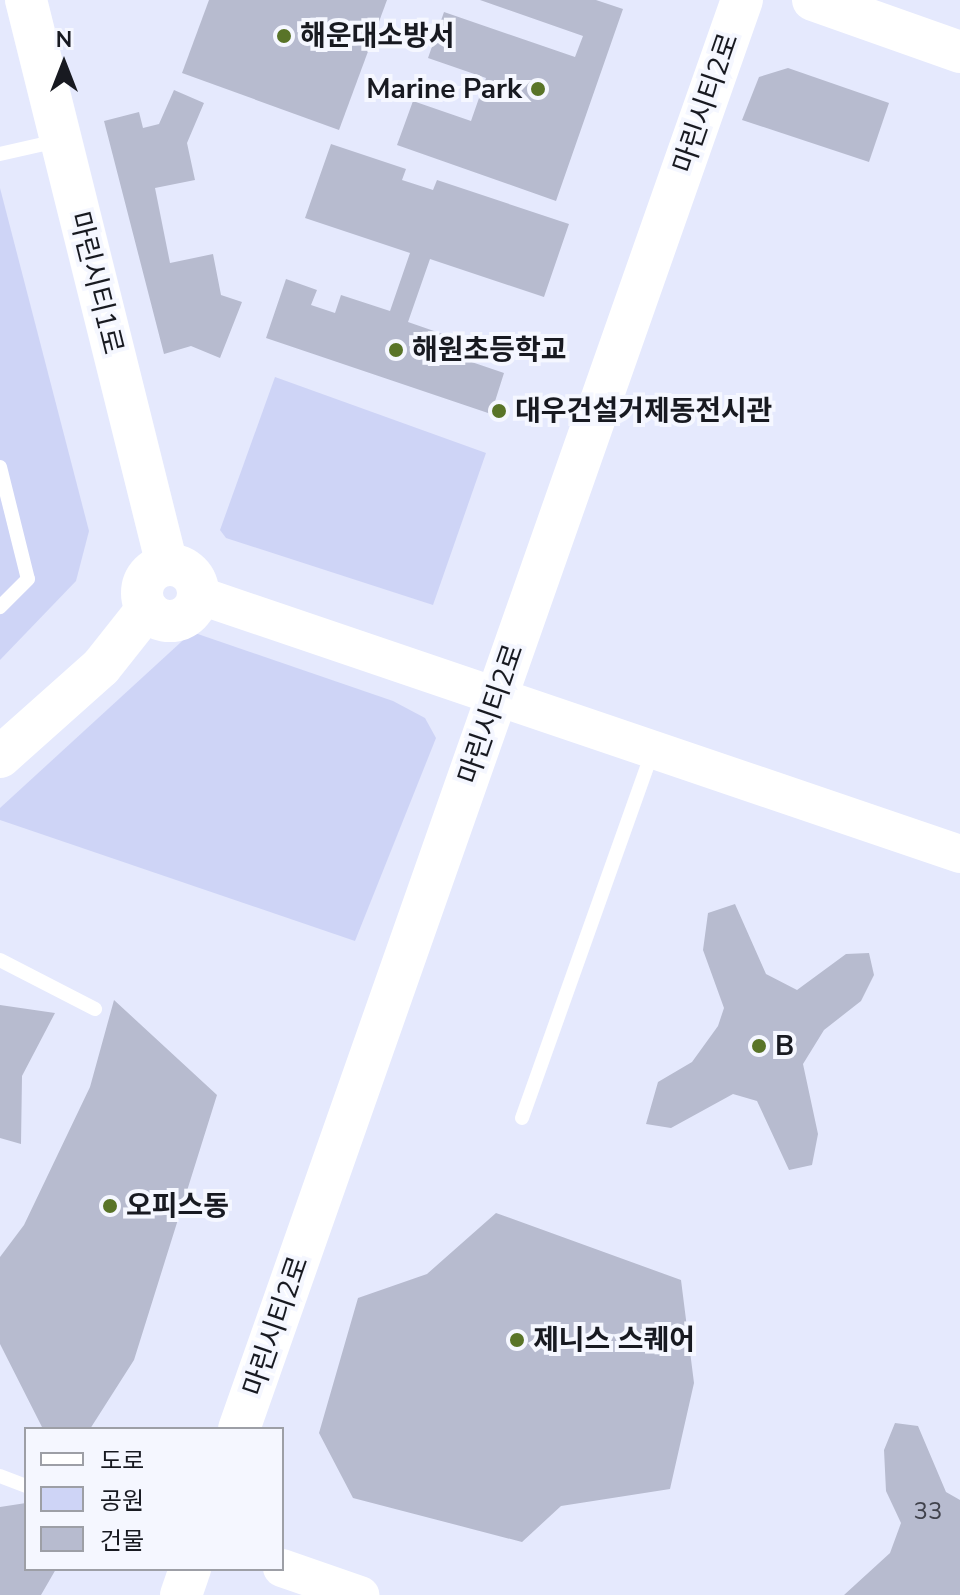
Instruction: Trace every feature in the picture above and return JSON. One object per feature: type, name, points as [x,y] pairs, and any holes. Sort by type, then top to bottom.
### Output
[{"type":"main road","name":"마린시티1로","points":[[26,0],[167,565]]},
{"type":"main road","name":"마린시티2로","points":[[240,1427],[742,0]]},
{"type":"main road","points":[[813,0],[960,52]]},
{"type":"main road","points":[[0,757],[101,667],[147,609],[146,578],[167,565],[191,574],[198,595],[177,620],[147,609]]},
{"type":"main road","points":[[181,1595],[189,1571]]},
{"type":"street","points":[[198,595],[498,694],[960,854]]},
{"type":"street","points":[[284,1569],[360,1595]]},
{"type":"lane","points":[[0,154],[61,140]]},
{"type":"lane","points":[[0,467],[28,579],[0,607]]},
{"type":"lane","points":[[522,1118],[654,748]]},
{"type":"lane","points":[[0,960],[95,1009]]},
{"type":"lane","points":[[0,1476],[24,1485]]},
{"type":"green space","points":[[0,188],[89,531],[76,581],[0,660]]},
{"type":"green space","points":[[275,377],[486,453],[433,605],[226,538],[220,530]]},
{"type":"green space","points":[[192,632],[393,701],[425,718],[436,738],[355,941],[0,820],[0,808]]},
{"type":"building","name":"해운대소방서","points":[[209,0],[387,0],[339,130],[182,73]]},
{"type":"building","name":"Marine Park","points":[[480,0],[596,0],[623,9],[556,201],[397,145],[413,101],[471,121],[486,78],[428,58],[444,12],[575,57],[583,36]]},
{"type":"building","points":[[788,68],[889,103],[869,162],[742,120],[759,77]]},
{"type":"building","points":[[174,90],[204,103],[187,143],[195,180],[155,188],[170,263],[213,254],[221,295],[242,302],[220,358],[191,346],[164,354],[104,121],[139,112],[143,128],[159,124]]},
{"type":"building","points":[[331,144],[406,169],[402,180],[433,190],[437,180],[569,224],[544,297],[430,259],[408,322],[457,339],[451,355],[504,373],[491,414],[266,338],[286,279],[317,290],[311,305],[335,313],[341,295],[390,311],[410,253],[305,218]]},
{"type":"building","name":"B","points":[[735,904],[766,974],[797,990],[846,954],[869,953],[874,975],[861,1001],[824,1030],[803,1064],[818,1134],[812,1165],[789,1170],[757,1101],[733,1094],[671,1128],[646,1124],[658,1082],[692,1062],[718,1026],[724,1008],[703,950],[708,913]]},
{"type":"building","name":"오피스동","points":[[114,1000],[217,1095],[134,1360],[91,1427],[42,1427],[0,1344],[0,1257],[24,1225],[90,1087]]},
{"type":"building","points":[[0,1005],[55,1013],[22,1076],[21,1144],[0,1138]]},
{"type":"building","name":"제니스 스퀘어","points":[[496,1213],[681,1280],[694,1383],[670,1489],[561,1506],[522,1542],[353,1498],[319,1433],[358,1298],[427,1274]]},
{"type":"building","points":[[895,1423],[918,1426],[946,1492],[960,1500],[960,1595],[844,1595],[890,1553],[901,1523],[886,1491],[884,1450]]},
{"type":"building","points":[[24,1503],[24,1571],[55,1571],[41,1595],[0,1595],[0,1507]]},
{"type":"place","name":"해운대소방서","points":[[284,36]]},
{"type":"place","name":"Marine Park","points":[[538,89]]},
{"type":"place","name":"해원초등학교","points":[[396,350]]},
{"type":"place","name":"대우건설거제동전시관","points":[[499,411]]},
{"type":"place","name":"B","points":[[759,1046]]},
{"type":"place","name":"오피스동","points":[[110,1206]]},
{"type":"place","name":"제니스 스퀘어","points":[[517,1340]]}]
